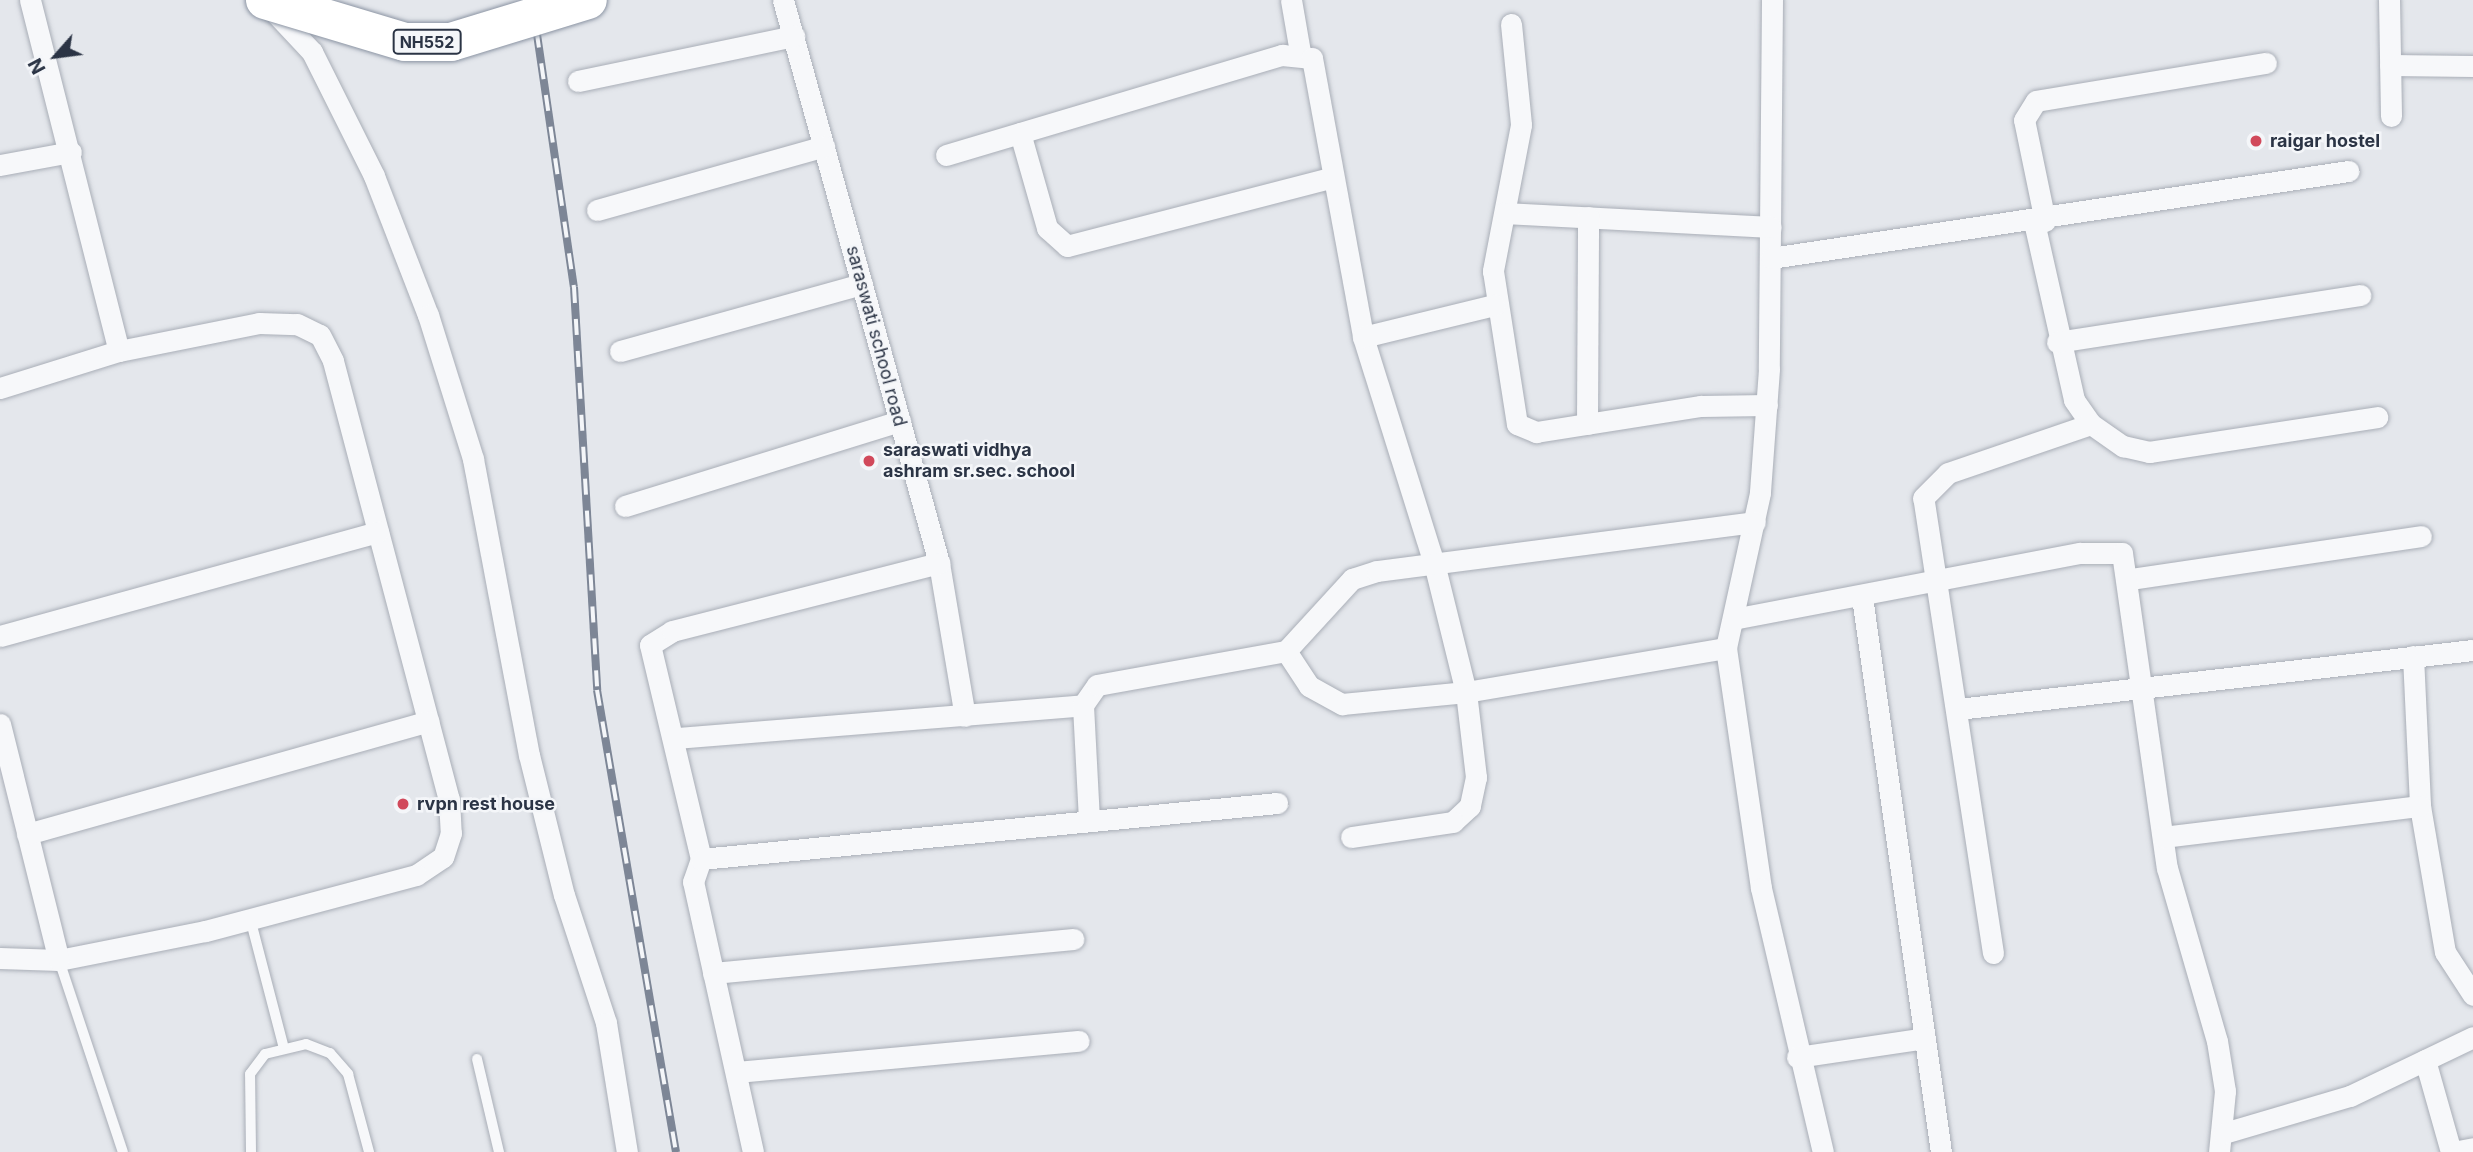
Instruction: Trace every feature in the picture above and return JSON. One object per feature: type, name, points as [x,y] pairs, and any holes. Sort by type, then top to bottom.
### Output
[{"type":"highway","name":"NH552","points":[[264,0],[362,33],[428,42],[463,39],[588,0]]},
{"type":"street","points":[[30,0],[71,152],[119,351]]},
{"type":"street","points":[[264,0],[312,52],[374,176],[432,328],[473,459],[528,755],[564,895],[606,1023],[627,1152]]},
{"type":"street","name":"saraswati school road","points":[[783,0],[939,563],[965,716]]},
{"type":"street","points":[[1291,0],[1300,52],[1319,72],[1333,177],[1363,337],[1434,563],[1466,692],[1476,777],[1470,806],[1443,825],[1351,837]]},
{"type":"street","points":[[1772,0],[1771,258],[1767,405],[1755,522],[1726,648],[1761,888],[1797,1057],[1822,1152]]},
{"type":"street","points":[[2389,0],[2391,116]]},
{"type":"street","points":[[1511,24],[1521,125],[1493,271],[1494,305],[1517,424],[1536,432],[1701,406],[1767,405]]},
{"type":"street","points":[[578,81],[794,36]]},
{"type":"street","points":[[946,155],[1300,52]]},
{"type":"street","points":[[2266,62],[2036,101],[2024,120],[2057,342],[2074,400],[2091,424],[2123,446],[2149,452],[2377,417]]},
{"type":"street","points":[[2390,65],[2473,66]]},
{"type":"street","points":[[1020,133],[1048,228],[1067,246],[1333,177]]},
{"type":"street","points":[[597,210],[824,146]]},
{"type":"street","points":[[0,165],[71,152]]},
{"type":"street","points":[[1771,258],[2040,221],[2348,171]]},
{"type":"street","points":[[1505,213],[1771,227]]},
{"type":"street","points":[[1587,424],[1588,217]]},
{"type":"street","points":[[620,351],[862,284]]},
{"type":"street","points":[[2057,342],[2360,295]]},
{"type":"street","points":[[1363,337],[1494,305]]},
{"type":"street","points":[[0,388],[119,351],[259,323],[297,324],[320,335],[333,361],[449,799],[451,834],[443,856],[416,875],[250,918],[59,960],[0,958]]},
{"type":"street","points":[[625,506],[900,421]]},
{"type":"street","points":[[1993,953],[1958,709],[1923,498],[1929,486],[1948,473],[2091,424]]},
{"type":"street","points":[[1089,820],[1083,705],[1092,689],[1116,679],[1286,651],[1352,579],[1434,563],[1755,522]]},
{"type":"street","points":[[0,636],[378,532]]},
{"type":"street","points":[[2130,579],[2421,536]]},
{"type":"street","points":[[1733,619],[2110,550],[2122,553],[2130,579],[2163,837],[2182,934],[2217,1041],[2222,1143],[2297,1116],[2473,1037]]},
{"type":"street","points":[[753,1152],[693,882],[701,859],[676,738],[650,659],[657,637],[939,563]]},
{"type":"street","points":[[1862,597],[1941,1152]]},
{"type":"street","points":[[1286,651],[1309,686],[1342,704],[1466,692],[1726,648]]},
{"type":"street","points":[[1958,709],[2144,685],[2473,650]]},
{"type":"street","points":[[2413,656],[2420,806],[2445,952],[2473,995]]},
{"type":"street","points":[[676,738],[1083,705]]},
{"type":"street","points":[[27,834],[428,721]]},
{"type":"street","points":[[0,724],[59,960]]},
{"type":"street","points":[[701,859],[1277,803]]},
{"type":"street","points":[[2163,837],[2420,806]]},
{"type":"street","points":[[713,973],[1073,939]]},
{"type":"street","points":[[1797,1057],[1925,1038]]},
{"type":"street","points":[[736,1072],[1079,1041]]},
{"type":"street","points":[[2425,1060],[2452,1152],[2473,1148]]},
{"type":"lane","points":[[250,918],[283,1045]]},
{"type":"lane","points":[[59,960],[83,1047],[123,1152]]},
{"type":"lane","points":[[251,1152],[250,1074],[265,1054],[283,1045],[306,1044],[330,1053],[348,1074],[369,1152]]},
{"type":"lane","points":[[477,1059],[499,1152]]},
{"type":"railway","points":[[532,0],[574,287],[597,690],[676,1152]]},
{"type":"place","name":"raigar hostel","points":[[2256,141]]},
{"type":"place","name":"saraswati vidhya ashram sr.sec. school","points":[[869,461]]},
{"type":"place","name":"rvpn rest house","points":[[403,804]]}]
